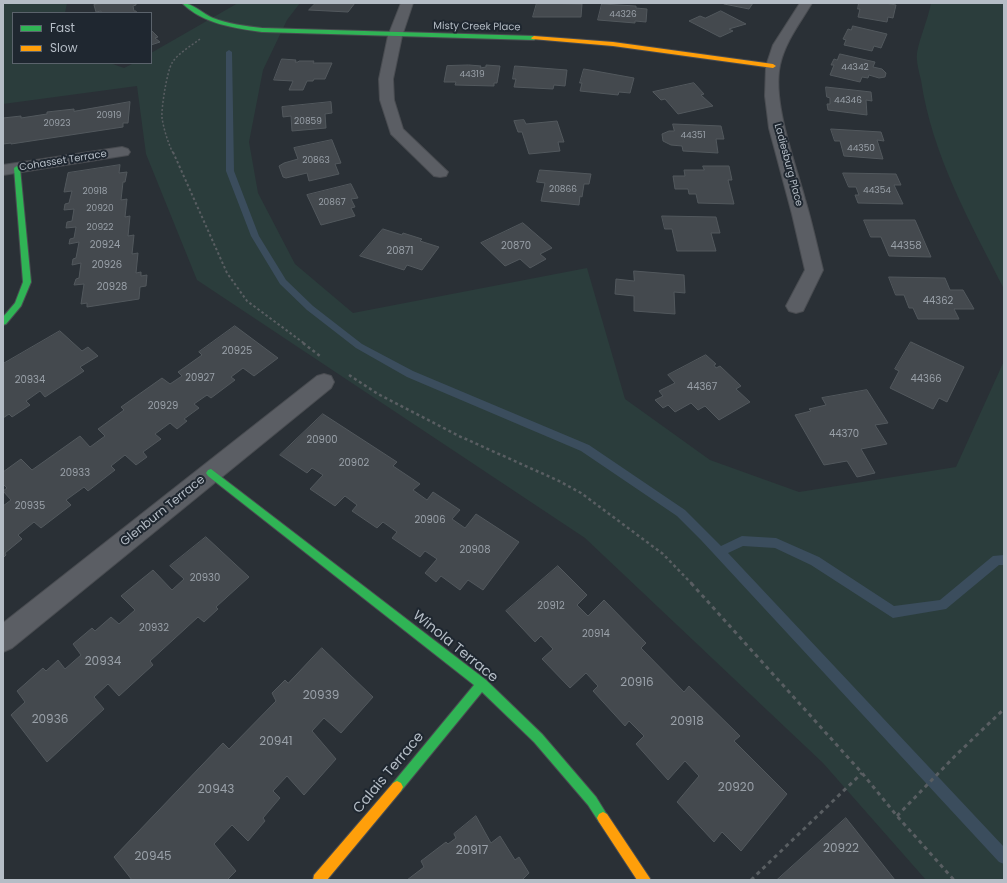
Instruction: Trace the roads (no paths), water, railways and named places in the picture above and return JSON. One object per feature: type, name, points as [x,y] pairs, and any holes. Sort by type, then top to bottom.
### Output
[{"type":"street","name":"Misty Creek Place","points":[[185,3],[203,16],[221,23],[243,28],[268,31],[395,36],[559,39],[615,44],[773,66]]},
{"type":"street","points":[[407,3],[395,36],[386,79],[387,100],[396,131],[440,172]]},
{"type":"street","name":"Ladiesburg Place","points":[[796,306],[814,270],[801,214],[777,128],[772,96],[773,66],[780,45],[806,3]]},
{"type":"street","name":"Cohasset Terrace","points":[[10,169],[122,152]]},
{"type":"street","points":[[3,322],[11,315],[23,299],[27,282],[10,169]]},
{"type":"street","name":"Glenburn Terrace","points":[[3,639],[324,382]]},
{"type":"street","name":"Winola Terrace","points":[[211,473],[482,684],[538,738],[587,796],[645,880]]},
{"type":"street","name":"Calais Terrace","points":[[319,880],[482,684]]},
{"type":"waterway","points":[[229,52],[230,171],[255,236],[283,282],[310,308],[359,346],[410,374],[585,448],[681,513],[705,536],[1004,857]]},
{"type":"waterway","points":[[720,552],[742,541],[776,543],[815,561],[893,612],[942,605],[997,560],[1004,560]]}]
